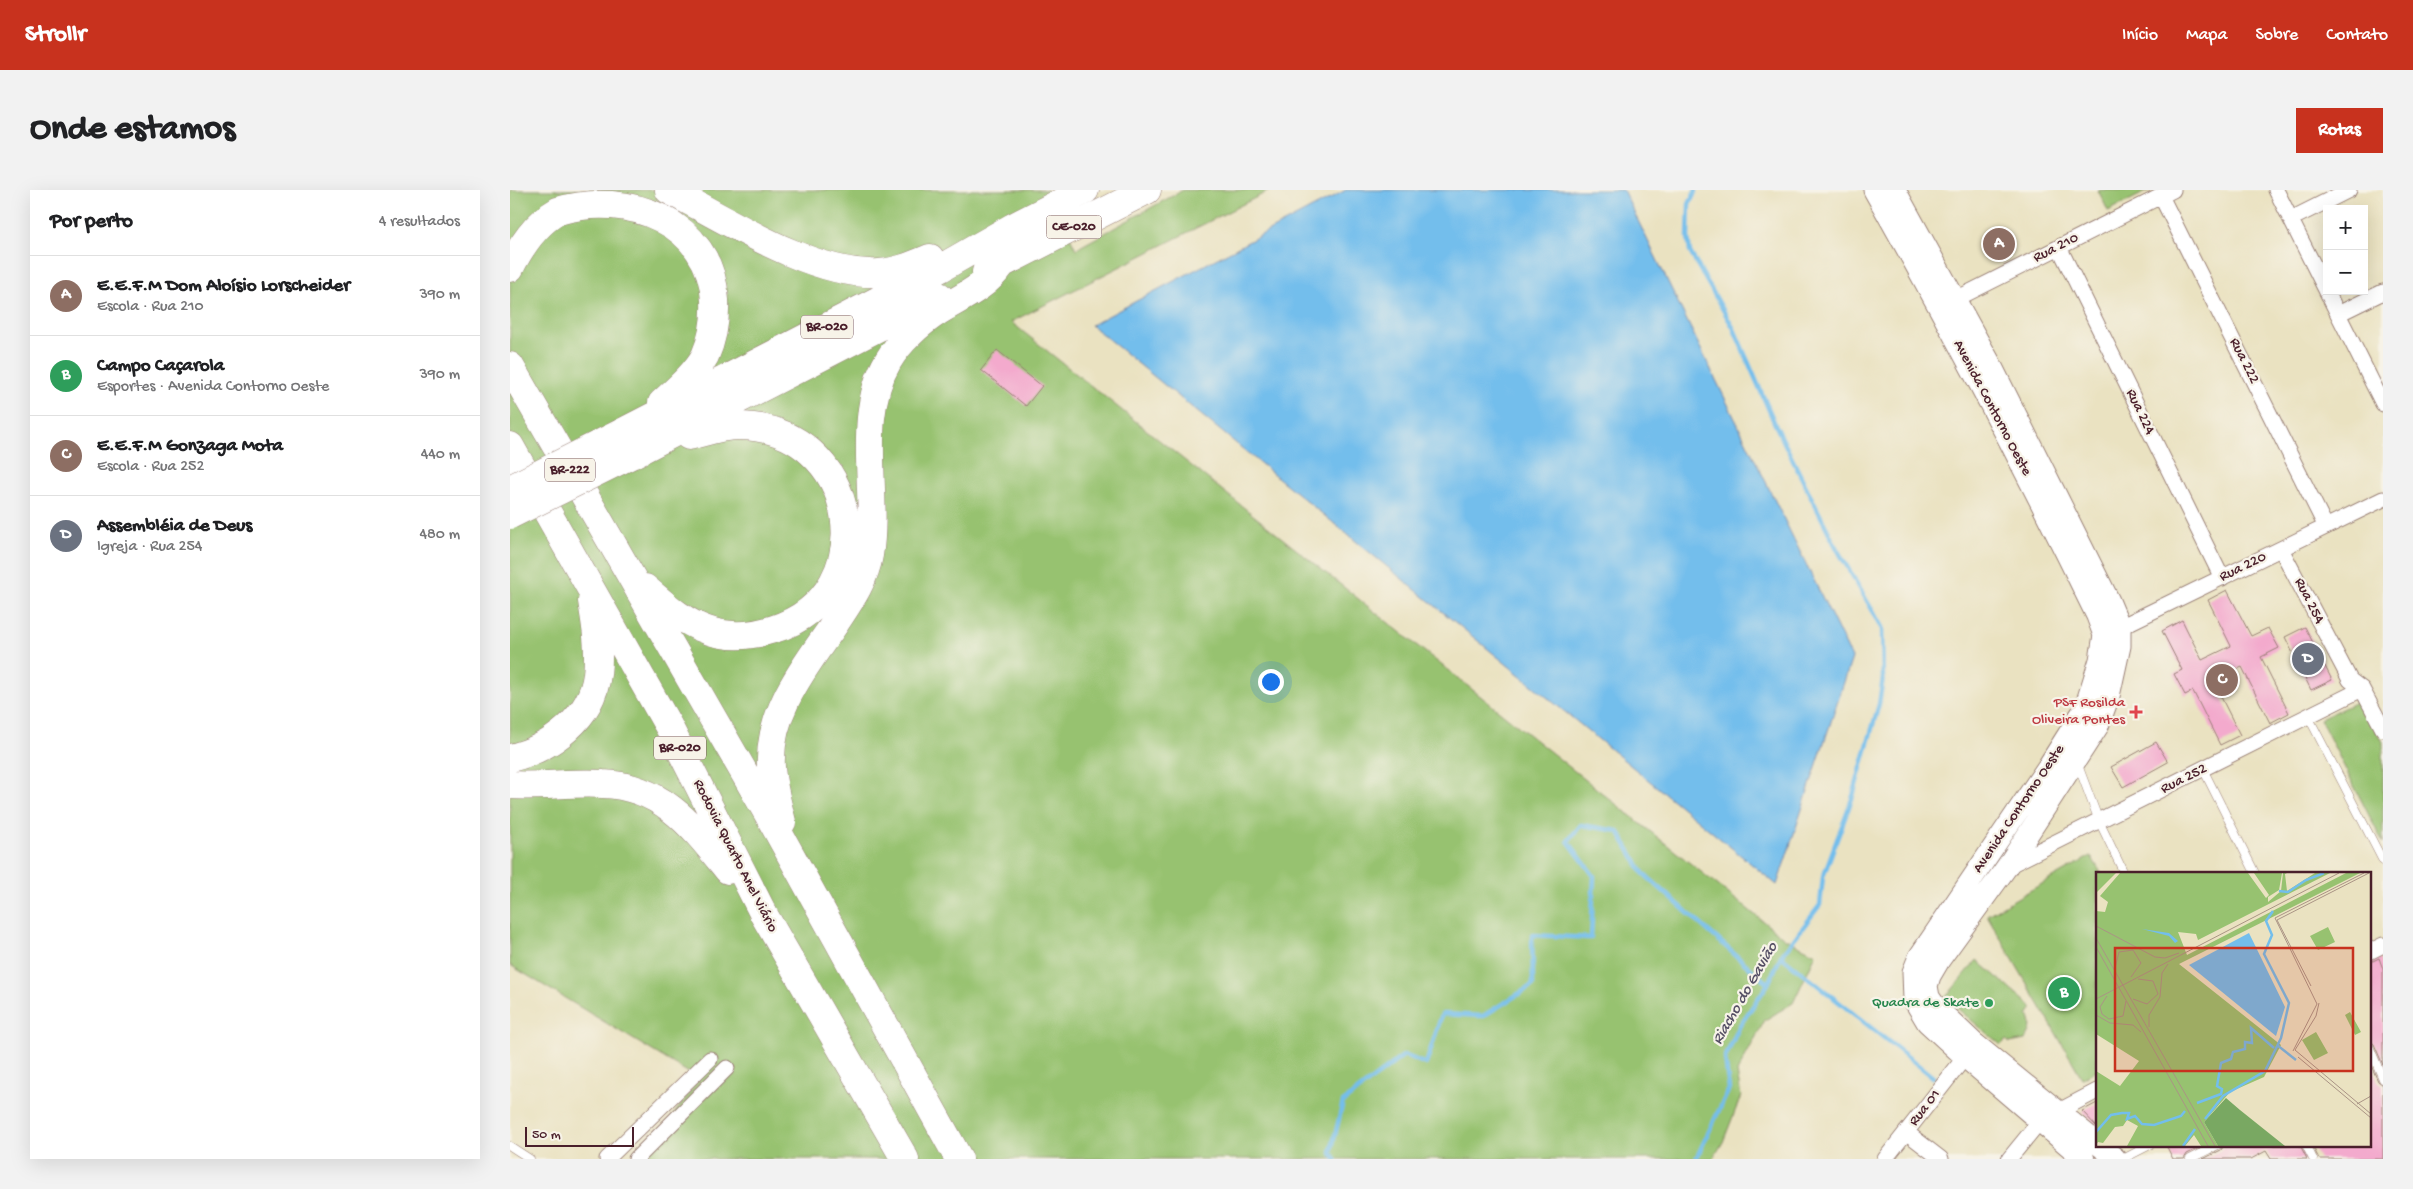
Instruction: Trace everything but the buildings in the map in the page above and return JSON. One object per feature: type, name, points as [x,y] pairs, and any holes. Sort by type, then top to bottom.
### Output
[{"type":"highway","points":[[669,190],[797,256],[821,265],[852,272],[879,273],[904,269],[1013,227]]},
{"type":"highway","name":"CE-020","points":[[1013,227],[1085,190]]},
{"type":"highway","name":"CE-020","points":[[1002,264],[1147,190]]},
{"type":"highway","points":[[510,268],[519,248],[538,226],[558,212],[578,204],[607,198],[634,201],[655,207],[683,228],[707,262],[714,283],[715,311],[713,337],[704,358],[687,380],[632,441]]},
{"type":"highway","name":"BR-020","points":[[510,516],[632,441],[1013,227]]},
{"type":"highway","points":[[788,848],[771,768],[776,721],[786,698],[856,593],[869,557],[872,530],[871,426],[878,386],[888,362],[901,344],[937,312],[974,291],[994,276],[1002,264]]},
{"type":"highway","name":"BR-020","points":[[510,489],[744,395],[1002,264]]},
{"type":"highway","name":"BR-222","points":[[510,366],[630,575]]},
{"type":"highway","points":[[630,575],[672,611],[707,631],[730,636],[759,634],[782,627],[807,614],[827,592],[838,573],[844,551],[844,513],[832,476],[811,449],[785,434],[737,426],[632,441]]},
{"type":"highway","name":"Rodovia Quarto Anel Viário","points":[[510,446],[669,727],[764,914],[904,1159]]},
{"type":"highway","name":"BR-020","points":[[630,575],[788,848],[959,1159]]},
{"type":"highway","points":[[510,758],[538,748],[570,728],[589,700],[597,676],[598,654],[589,585]]},
{"type":"highway","points":[[510,785],[604,784],[631,788],[652,796],[683,818],[706,842],[764,914]]},
{"type":"street","name":"Avenida Contorno Oeste","points":[[1874,190],[1948,303]]},
{"type":"street","name":"Avenida Contorno Oeste","points":[[1895,190],[2097,616],[2112,631],[2119,659],[2109,696],[2098,726],[2006,868],[1930,976],[1921,999]]},
{"type":"street","points":[[2276,190],[2383,404]]},
{"type":"street","points":[[2291,219],[2349,190]]},
{"type":"street","name":"Rua 210","points":[[1948,303],[2167,193]]},
{"type":"street","name":"Rua 222","points":[[2167,193],[2326,527]]},
{"type":"street","name":"Rua 224","points":[[2059,247],[2222,578]]},
{"type":"street","points":[[2338,314],[2383,292]]},
{"type":"street","name":"Rua 220","points":[[2112,631],[2383,499]]},
{"type":"street","name":"Rua 254","points":[[2282,549],[2350,680],[2362,689],[2383,729]]},
{"type":"street","name":"Avenida Contorno Oeste","points":[[2112,631],[2100,660],[2085,708],[2048,768],[1919,956],[1913,972],[1927,1022],[1965,1058],[2048,1116],[2116,1159]]},
{"type":"street","name":"Rua 252","points":[[2006,868],[2362,689]]},
{"type":"street","points":[[2370,952],[2383,945]]},
{"type":"street","name":"Avenida Contorno Oeste","points":[[1921,999],[1936,1007],[2048,1116]]},
{"type":"street","name":"Rua 01","points":[[1885,1159],[1965,1058]]},
{"type":"street","points":[[606,1159],[710,1059]]},
{"type":"street","points":[[636,1159],[727,1068]]},
{"type":"street","points":[[2009,1159],[2048,1116],[2096,1092]]},
{"type":"street","points":[[1906,1132],[1941,1159]]},
{"type":"lane","points":[[2308,716],[2383,861]]},
{"type":"lane","points":[[2076,760],[2098,822],[2123,872]]},
{"type":"lane","points":[[2203,769],[2255,872]]},
{"type":"lane","points":[[2370,1048],[2383,1078]]},
{"type":"lane","points":[[510,1146],[530,1159]]},
{"type":"lane","points":[[2123,1159],[2148,1146]]},
{"type":"lane","points":[[2190,1159],[2216,1146]]},
{"type":"lane","points":[[2306,1146],[2313,1159]]},
{"type":"green space","points":[[510,190],[1047,190],[1076,249],[1183,190],[1271,190],[1011,322],[1784,938],[1816,954],[1793,1003],[1765,1020],[1737,1072],[1741,1096],[1723,1142],[1713,1159],[642,1159],[699,1079],[510,965]]},
{"type":"green space","points":[[2098,190],[2150,190],[2108,211]]},
{"type":"green space","points":[[2361,700],[2383,742],[2383,843],[2320,719]]},
{"type":"green space","points":[[2091,856],[2100,872],[2096,872],[2096,1071],[2082,1078],[1987,915]]},
{"type":"green space","name":"Quadra de Skate","points":[[1977,960],[2033,1008],[2028,1015],[2031,1028],[2025,1040],[2010,1043],[2006,1040],[2001,1045],[1945,998]]},
{"type":"water","points":[[1346,190],[1623,190],[1852,658],[1777,885],[1091,325]]},
{"type":"waterway","name":"Riacho do Gavião","points":[[1696,190],[1689,204],[1688,237],[1690,252],[1734,329],[1775,424],[1837,549],[1882,627],[1883,678],[1879,704],[1853,796],[1823,877],[1820,905],[1781,956],[1768,984],[1740,1025],[1725,1058],[1729,1089],[1696,1159]]},
{"type":"waterway","name":"Riacho do Gavião","points":[[1335,1159],[1331,1152],[1343,1102],[1404,1055],[1426,1064],[1442,1014],[1483,1016],[1533,985],[1532,935],[1591,938],[1594,876],[1568,841],[1581,825],[1618,831],[1643,873],[1768,984]]},
{"type":"waterway","name":"Riacho do Gavião","points":[[1781,956],[1933,1077]]},
{"type":"place","name":"E.E.F.M Dom Aloísio Lorscheider","points":[[1999,244]]},
{"type":"place","name":"Assembléia de Deus","points":[[2308,659]]},
{"type":"place","name":"E.E.F.M Gonzaga Mota","points":[[2222,680]]},
{"type":"place","name":"PSF Rosilda Oliveira Pontes","points":[[2136,712]]},
{"type":"place","name":"Campo Caçarola","points":[[2064,993]]},
{"type":"place","name":"Quadra de Skate","points":[[1989,1003]]}]
